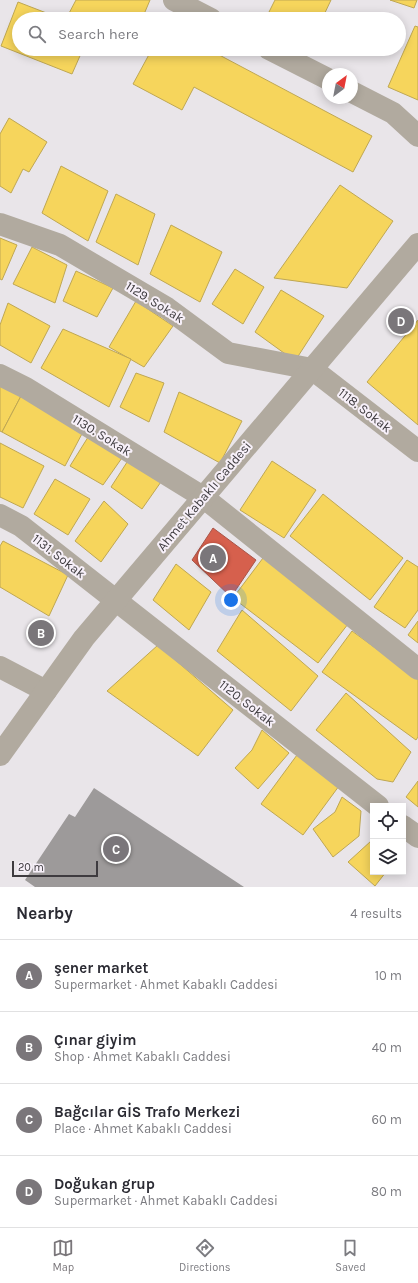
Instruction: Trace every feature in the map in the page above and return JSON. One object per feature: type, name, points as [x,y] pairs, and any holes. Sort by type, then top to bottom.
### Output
[{"type":"street","points":[[174,0],[197,12]]},
{"type":"street","points":[[283,56],[322,76]]},
{"type":"street","points":[[358,95],[394,113],[418,136]]},
{"type":"street","name":"1129. Sokak","points":[[0,224],[60,245],[167,308],[228,353],[312,369]]},
{"type":"street","name":"Ahmet Kabaklı Caddesi","points":[[0,755],[84,638],[312,369],[416,250]]},
{"type":"street","name":"1118. Sokak","points":[[312,369],[418,451]]},
{"type":"street","name":"1130. Sokak","points":[[0,375],[26,388],[203,497],[418,669]]},
{"type":"street","name":"1131. Sokak","points":[[0,515],[21,526],[116,600]]},
{"type":"street","name":"1120. Sokak","points":[[116,600],[374,803]]},
{"type":"street","points":[[0,667],[46,691]]},
{"type":"street","points":[[406,828],[418,838]]},
{"type":"building: Homes","points":[[76,0],[150,0],[145,12],[70,12]]},
{"type":"building: Homes","points":[[275,0],[331,0],[325,12],[269,12]]},
{"type":"building: Homes","points":[[390,0],[417,0],[414,8]]},
{"type":"building: Homes","points":[[18,2],[44,12],[14,12]]},
{"type":"building: Homes","points":[[12,18],[12,50],[1,46]]},
{"type":"building: Homes","points":[[415,26],[418,27],[418,100],[388,87],[402,56],[406,56],[406,46]]},
{"type":"building: Homes","points":[[26,56],[80,56],[72,74]]},
{"type":"building: Homes","points":[[148,56],[221,56],[372,136],[353,172],[194,87],[182,110],[133,84]]},
{"type":"building: Homes","points":[[9,118],[47,142],[29,172],[23,169],[11,193],[0,186],[0,134]]},
{"type":"building: Homes","points":[[61,166],[108,191],[88,241],[42,213]]},
{"type":"building: Homes","points":[[340,185],[393,221],[347,288],[274,278]]},
{"type":"building: Homes","points":[[116,194],[155,214],[138,265],[96,242]]},
{"type":"building: Homes","points":[[171,225],[222,252],[200,302],[150,274]]},
{"type":"building: Homes","points":[[0,238],[17,245],[2,280],[0,279]]},
{"type":"building: Homes","points":[[32,247],[67,265],[55,303],[13,284]]},
{"type":"building: Homes","points":[[235,269],[264,287],[243,324],[212,304]]},
{"type":"building: Homes","points":[[76,271],[113,288],[97,317],[63,301]]},
{"type":"building: Homes","points":[[281,290],[324,316],[295,361],[255,332]]},
{"type":"building: Homes","points":[[136,301],[173,326],[144,367],[109,347]]},
{"type":"building: Homes","points":[[8,303],[50,326],[31,363],[0,345],[0,325]]},
{"type":"building: Homes","points":[[418,320],[418,425],[367,382]]},
{"type":"building: Homes","points":[[63,329],[131,359],[109,407],[41,368]]},
{"type":"building: Homes","points":[[136,373],[164,383],[149,422],[120,407]]},
{"type":"building: Homes","points":[[0,384],[21,396],[2,432],[0,431]]},
{"type":"building: Homes","points":[[179,392],[242,421],[220,463],[164,432]]},
{"type":"building: Homes","points":[[21,396],[84,430],[65,466],[2,432]]},
{"type":"building: Homes","points":[[90,434],[124,455],[103,485],[70,466]]},
{"type":"building: Homes","points":[[0,443],[44,466],[23,508],[0,497]]},
{"type":"building: Homes","points":[[131,456],[163,479],[142,509],[111,487]]},
{"type":"building: Homes","points":[[272,461],[316,490],[284,538],[240,510]]},
{"type":"building: Homes","points":[[55,479],[90,499],[68,535],[34,514]]},
{"type":"building: Homes","points":[[323,494],[403,558],[370,600],[290,536]]},
{"type":"building: Homes","points":[[104,501],[128,524],[101,562],[75,541]]},
{"type":"building: Homes","points":[[3,541],[68,575],[49,616],[0,587],[0,546]]},
{"type":"building: Homes","points":[[263,558],[348,624],[318,663],[233,598]]},
{"type":"building: Homes","points":[[407,560],[418,567],[418,610],[405,628],[374,607]]},
{"type":"building: Homes","points":[[176,564],[211,592],[189,630],[153,600]]},
{"type":"building: Homes","points":[[242,610],[318,676],[291,711],[217,651]]},
{"type":"building: Homes","points":[[418,621],[418,643],[408,635]]},
{"type":"building: Homes","points":[[352,631],[418,679],[418,737],[416,740],[322,672]]},
{"type":"building: Homes","points":[[158,645],[233,710],[198,756],[107,691]]},
{"type":"building: Homes","points":[[346,693],[411,752],[393,782],[377,779],[316,730]]},
{"type":"building: Homes","points":[[262,730],[289,753],[258,789],[235,768],[252,750]]},
{"type":"building: Homes","points":[[297,755],[339,786],[303,835],[261,804]]},
{"type":"building: Homes","points":[[418,781],[418,807],[406,797]]},
{"type":"building: Homes","points":[[342,797],[361,811],[359,836],[333,857],[313,829],[335,812]]},
{"type":"building: Homes","points":[[370,842],[370,875],[384,875],[375,886],[348,862]]},
{"type":"building: Shops","points":[[213,528],[256,560],[231,597],[192,560]]},
{"type":"building: Other","points":[[94,788],[244,887],[35,887],[25,880],[69,814],[75,817]]},
{"type":"place","name":"Doğukan grup","points":[[401,321]]},
{"type":"place","name":"şener market","points":[[213,558]]},
{"type":"place","name":"Çınar giyim","points":[[41,633]]},
{"type":"place","name":"Bağcılar GİS Trafo Merkezi","points":[[116,849]]}]
